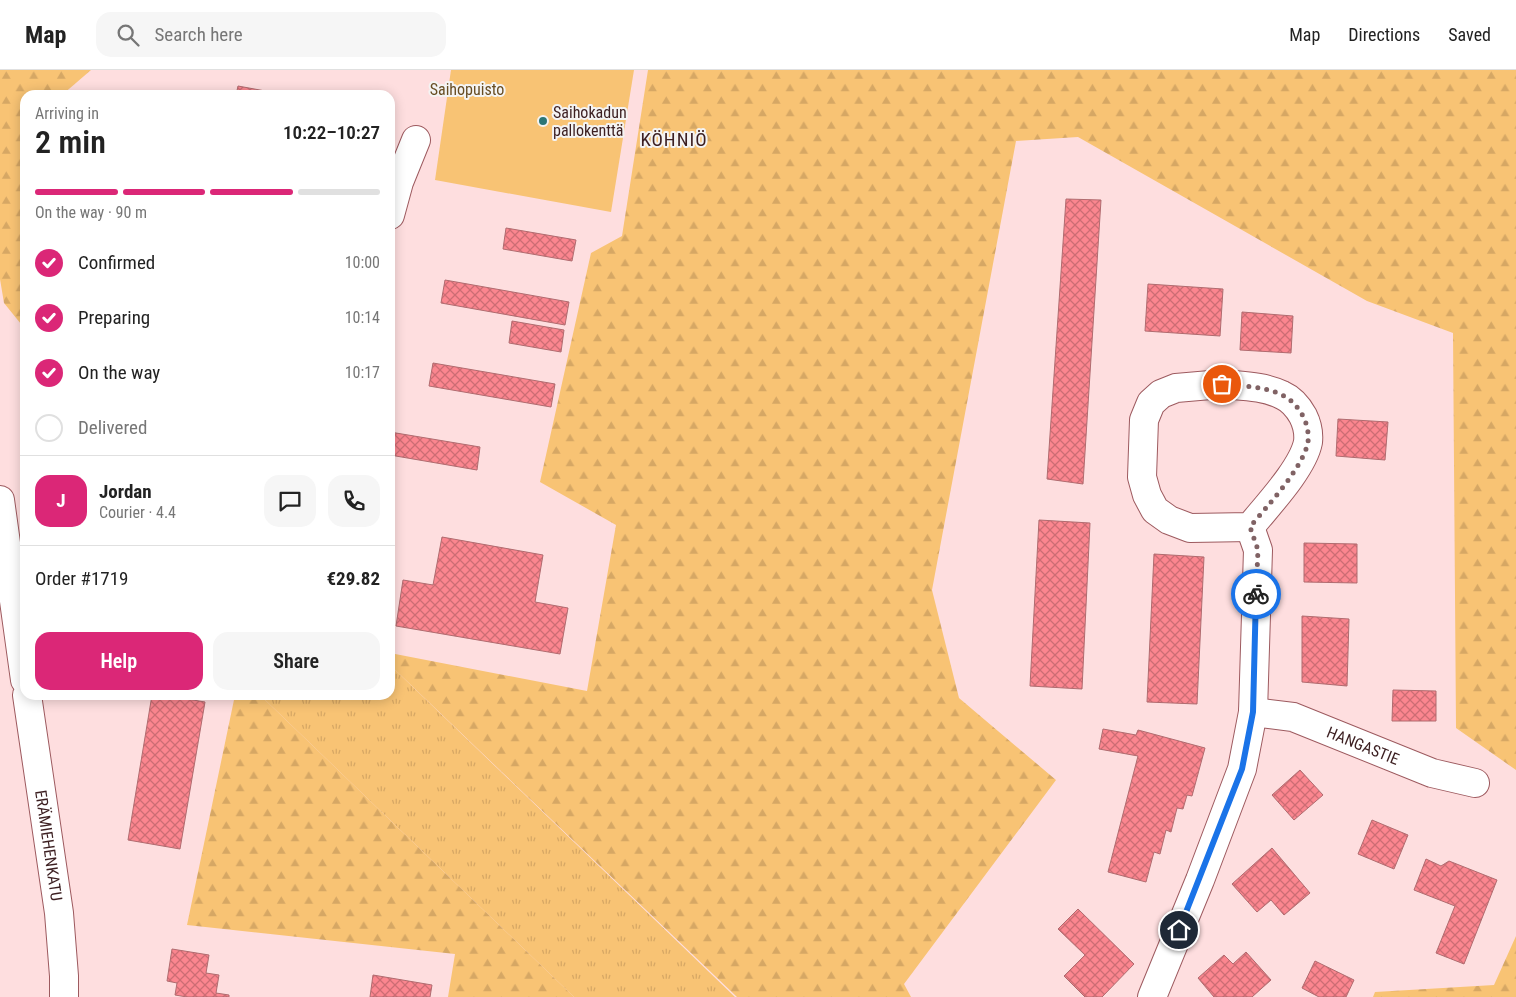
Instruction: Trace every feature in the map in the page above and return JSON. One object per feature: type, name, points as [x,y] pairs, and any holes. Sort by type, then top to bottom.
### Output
[{"type":"street","points":[[395,196],[416,140]]},
{"type":"street","points":[[1222,384],[1261,389],[1282,395],[1298,407],[1307,425],[1308,442],[1286,484],[1250,527],[1190,528],[1169,520],[1155,510],[1147,495],[1142,477],[1144,420],[1150,402],[1176,388],[1222,384]]},
{"type":"street","points":[[0,500],[20,621]]},
{"type":"street","points":[[1152,997],[1200,880],[1242,769],[1253,712],[1258,550],[1250,527]]},
{"type":"street","name":"ERÄMIEHENKATU","points":[[28,700],[59,913],[64,997]]},
{"type":"street","name":"HANGASTIE","points":[[1253,712],[1294,717],[1432,773],[1475,783]]},
{"type":"green space","points":[[0,70],[91,70],[68,90],[20,90],[20,323],[4,303],[0,279]]},
{"type":"green space","name":"Saihokadun pallokenttä","points":[[451,70],[634,70],[611,212],[435,180]]},
{"type":"green space","points":[[648,70],[1516,70],[1516,770],[1456,728],[1453,333],[1367,301],[1078,137],[1016,141],[932,590],[959,698],[1056,780],[904,984],[911,997],[737,997],[395,670],[395,654],[587,691],[616,525],[540,482],[591,253],[622,236]]},
{"type":"green space","points":[[395,670],[735,997],[574,997],[265,700],[395,700]]},
{"type":"green space","points":[[234,700],[265,700],[574,997],[448,997],[455,954],[187,925]]},
{"type":"green space","points":[[1516,936],[1516,997],[1373,997],[1375,992],[1494,985]]},
{"type":"building","points":[[238,86],[260,90],[237,90]]},
{"type":"building","points":[[1066,199],[1101,200],[1083,484],[1047,479]]},
{"type":"building","points":[[506,228],[576,240],[572,261],[503,249]]},
{"type":"building","points":[[445,280],[569,302],[565,325],[441,303]]},
{"type":"building","points":[[1148,284],[1223,289],[1220,336],[1145,331]]},
{"type":"building","points":[[1242,312],[1293,316],[1291,353],[1240,350]]},
{"type":"building","points":[[512,321],[564,330],[561,352],[509,343]]},
{"type":"building","points":[[433,363],[555,384],[551,407],[429,386]]},
{"type":"building","points":[[1338,419],[1388,422],[1385,460],[1336,456]]},
{"type":"building","points":[[395,433],[480,447],[477,470],[395,456]]},
{"type":"building","points":[[1039,520],[1090,523],[1082,689],[1030,686]]},
{"type":"building","points":[[442,537],[543,555],[535,602],[568,608],[560,654],[396,626],[403,580],[433,585]]},
{"type":"building","points":[[1304,543],[1357,544],[1357,583],[1304,582]]},
{"type":"building","points":[[1154,554],[1204,557],[1197,704],[1147,702]]},
{"type":"building","points":[[1302,616],[1349,619],[1347,686],[1302,682]]},
{"type":"building","points":[[1393,690],[1436,691],[1436,721],[1392,721]]},
{"type":"building","points":[[151,700],[193,700],[205,702],[180,849],[128,840]]},
{"type":"building","points":[[1103,729],[1136,735],[1138,730],[1205,748],[1192,796],[1187,795],[1183,809],[1177,808],[1171,832],[1166,830],[1160,854],[1154,852],[1146,882],[1108,872],[1138,756],[1099,749]]},
{"type":"building","points":[[1300,770],[1323,795],[1294,820],[1272,795]]},
{"type":"building","points":[[1372,820],[1408,835],[1394,869],[1358,854]]},
{"type":"building","points":[[1272,848],[1310,893],[1284,915],[1271,900],[1257,912],[1232,884]]},
{"type":"building","points":[[1426,859],[1441,866],[1449,861],[1497,880],[1464,964],[1436,953],[1455,906],[1414,890]]},
{"type":"building","points":[[1078,909],[1134,964],[1102,997],[1085,997],[1064,976],[1085,955],[1058,929]]},
{"type":"building","points":[[172,949],[209,955],[206,973],[219,975],[216,993],[229,995],[229,997],[187,997],[175,995],[177,983],[167,981]]},
{"type":"building","points":[[1246,952],[1271,980],[1252,997],[1214,997],[1198,978],[1224,955],[1233,964]]},
{"type":"building","points":[[1315,961],[1354,980],[1346,997],[1319,997],[1302,988]]},
{"type":"building","points":[[373,975],[432,985],[430,997],[370,997]]},
{"type":"way so far","points":[[1222,384],[1261,389],[1282,395],[1298,407],[1307,425],[1308,442],[1301,458],[1286,484],[1250,527],[1258,550],[1256,594]]},
{"type":"place","name":"Saihokadun pallokenttä","points":[[543,121]]},
{"type":"district","name":"KÖHNIÖ","points":[[674,139]]},
{"type":"route","points":[[1179,930],[1242,769],[1253,712],[1256,594]]},
{"type":"park label","name":"Saihopuisto","points":[[467,89]]}]
